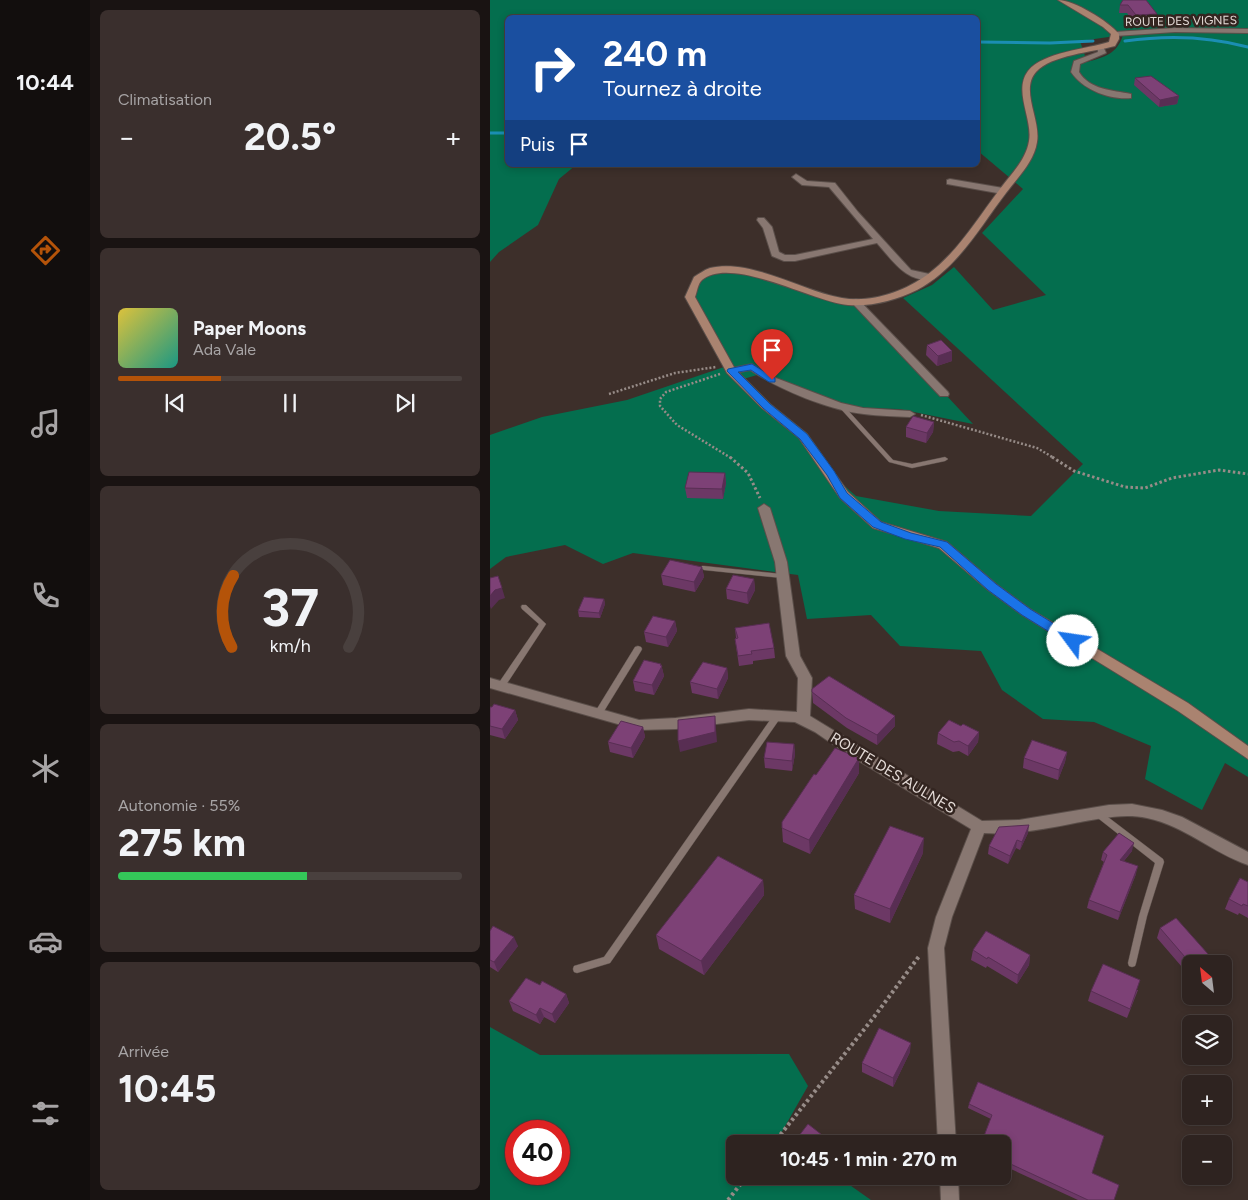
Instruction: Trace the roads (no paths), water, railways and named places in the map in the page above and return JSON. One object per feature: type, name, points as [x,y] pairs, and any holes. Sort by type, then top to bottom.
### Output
[{"type":"street","points":[[1061,0],[1106,25],[1115,34],[1115,39],[1112,44],[1044,63],[1032,72],[1026,93],[1034,119],[1033,143],[1026,161],[969,239],[952,259],[931,277],[897,295],[878,301],[856,302],[840,301],[819,296],[749,271],[722,270],[702,275],[694,281],[690,297],[729,368],[766,406],[803,436],[844,495],[877,525],[908,536],[943,545],[992,587],[1026,612],[1183,707],[1248,753]]},
{"type":"street","name":"ROUTE DES VIGNES","points":[[1115,34],[1175,30],[1248,31]]},
{"type":"street","points":[[1100,48],[1102,53],[1077,63],[1074,72],[1078,78],[1092,88],[1128,96]]},
{"type":"street","points":[[796,177],[805,183],[832,185],[855,214],[908,272],[918,276],[931,277]]},
{"type":"street","points":[[950,182],[1004,191]]},
{"type":"street","points":[[761,220],[767,227],[776,254],[784,258],[795,258],[880,240]]},
{"type":"street","points":[[856,302],[944,394]]},
{"type":"street","points":[[729,368],[752,367],[772,380],[842,407],[863,411],[910,414]]},
{"type":"street","points":[[764,508],[781,562],[793,656],[805,678],[803,719]]},
{"type":"street","name":"ROUTE DES AULNES","points":[[495,684],[639,725],[662,725],[746,715],[778,714],[803,719],[847,747],[939,800],[979,827]]},
{"type":"street","points":[[946,1135],[936,948],[944,917],[979,827],[1016,826],[1096,813],[1131,810],[1152,813],[1194,830],[1248,859]]},
{"type":"street","points":[[949,1185],[950,1200]]},
{"type":"lane","points":[[842,407],[890,461],[912,466],[945,459]]},
{"type":"lane","points":[[704,568],[782,576]]},
{"type":"lane","points":[[495,684],[543,624],[524,607]]},
{"type":"lane","points":[[598,714],[638,649]]},
{"type":"lane","points":[[577,969],[607,960],[778,714]]},
{"type":"lane","points":[[1096,813],[1160,862],[1143,916],[1132,963]]},
{"type":"waterway","points":[[1125,41],[1172,37],[1233,43],[1248,47]]},
{"type":"waterway","points":[[980,42],[1050,43],[1093,41]]},
{"type":"waterway","points":[[490,133],[505,133]]}]
